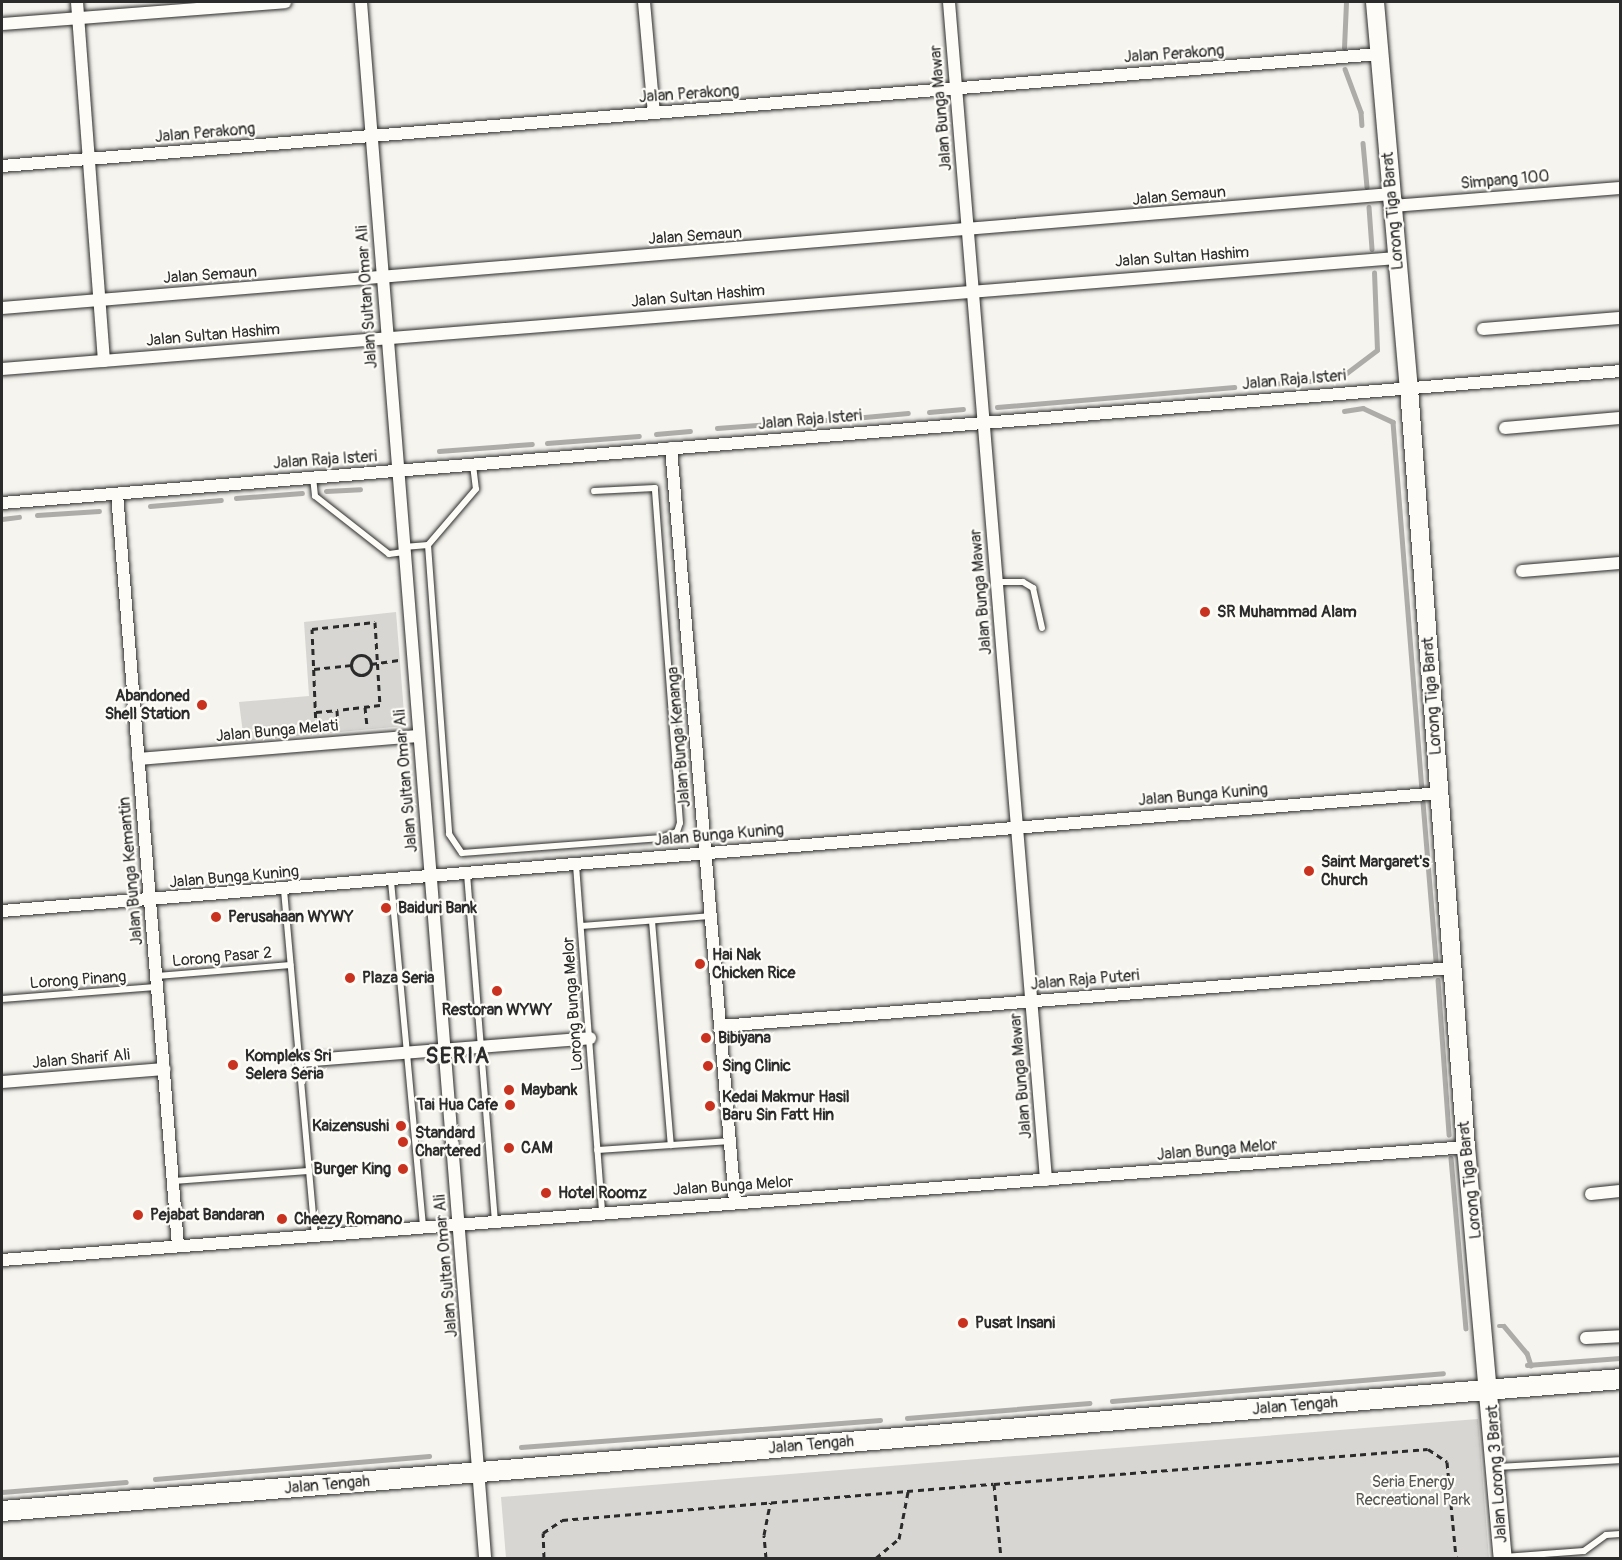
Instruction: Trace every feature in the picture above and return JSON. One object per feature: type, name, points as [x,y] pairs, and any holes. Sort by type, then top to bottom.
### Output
[{"type":"main road","name":"Lorong Tiga Barat","points":[[1375,2],[1391,200],[1410,387],[1452,968],[1491,1390]]},
{"type":"main road","name":"Jalan Tengah","points":[[2,1511],[1620,1379]]},
{"type":"main road","name":"Jalan Lorong 3 Barat","points":[[1491,1390],[1503,1558]]},
{"type":"street","points":[[77,2],[104,361]]},
{"type":"street","points":[[2,24],[285,2]]},
{"type":"street","name":"Jalan Sultan Omar Ali","points":[[361,2],[485,1558]]},
{"type":"street","points":[[644,2],[654,112]]},
{"type":"street","name":"Jalan Bunga Mawar","points":[[949,2],[1047,1180]]},
{"type":"street","name":"Jalan Perakong","points":[[2,166],[1380,54]]},
{"type":"street","name":"Simpang 100","points":[[1391,200],[1620,188]]},
{"type":"street","name":"Jalan Semaun","points":[[2,308],[968,231],[1391,200]]},
{"type":"street","name":"Jalan Sultan Hashim","points":[[2,369],[972,290],[1397,258]]},
{"type":"street","points":[[1483,329],[1620,318]]},
{"type":"street","name":"Jalan Raja Isteri","points":[[2,503],[1620,370]]},
{"type":"street","points":[[1505,428],[1620,418]]},
{"type":"street","name":"Jalan Bunga Kenanga","points":[[671,447],[735,1203]]},
{"type":"street","name":"Jalan Bunga Kemantin","points":[[117,494],[178,1246]]},
{"type":"street","points":[[1522,571],[1620,563]]},
{"type":"street","name":"Jalan Bunga Melati","points":[[138,759],[418,736]]},
{"type":"street","name":"Jalan Bunga Kuning","points":[[2,911],[284,890],[705,852],[1438,793]]},
{"type":"street","name":"Jalan Raja Puteri","points":[[720,1026],[1452,968]]},
{"type":"street","points":[[300,1061],[590,1038]]},
{"type":"street","name":"Jalan Sharif Ali","points":[[2,1082],[164,1069]]},
{"type":"street","name":"Jalan Bunga Melor","points":[[2,1260],[495,1220],[1467,1147]]},
{"type":"street","points":[[1591,1194],[1620,1191]]},
{"type":"street","points":[[1586,1338],[1620,1336]]},
{"type":"lane","points":[[313,477],[315,496],[389,554],[428,545],[476,489],[473,465]]},
{"type":"lane","points":[[428,545],[449,834],[456,848],[469,854],[670,837],[677,832],[680,814],[656,488],[594,491]]},
{"type":"lane","points":[[996,582],[1023,582],[1034,588],[1042,628]]},
{"type":"lane","name":"Lorong Bunga Melor","points":[[576,865],[602,1212]]},
{"type":"lane","points":[[466,874],[495,1220]]},
{"type":"lane","points":[[391,881],[423,1226]]},
{"type":"lane","points":[[284,890],[315,1234]]},
{"type":"lane","points":[[581,926],[710,916]]},
{"type":"lane","points":[[652,921],[671,1145]]},
{"type":"lane","name":"Lorong Pasar 2","points":[[156,982],[291,964]]},
{"type":"lane","name":"Lorong Pinang","points":[[2,999],[156,982]]},
{"type":"lane","points":[[597,1150],[728,1141]]},
{"type":"lane","points":[[172,1181],[309,1172]]},
{"type":"lane","points":[[1496,1467],[1620,1460]]},
{"type":"lane","points":[[1503,1558],[1584,1551],[1606,1534],[1620,1533]]},
{"type":"path","points":[[293,731],[316,728],[312,629],[375,622],[380,705],[316,712]]},
{"type":"path","points":[[362,655],[371,664],[370,670],[362,675],[353,671],[351,665],[356,656],[362,655]]},
{"type":"path","points":[[371,664],[413,658]]},
{"type":"path","points":[[314,669],[351,665]]},
{"type":"path","points":[[365,707],[368,740]]},
{"type":"path","points":[[337,710],[339,742]]},
{"type":"path","points":[[544,1558],[543,1533],[561,1520],[1428,1449],[1447,1462],[1456,1558]]},
{"type":"path","points":[[994,1484],[1001,1558]]},
{"type":"path","points":[[876,1558],[899,1539],[908,1492]]},
{"type":"path","points":[[766,1558],[764,1535],[770,1503]]},
{"type":"green space","points":[[396,612],[405,726],[244,741],[239,702],[309,696],[304,622]]},
{"type":"green space","name":"Seria Energy Recreational Park","points":[[1478,1419],[1489,1558],[506,1558],[501,1497]]},
{"type":"waterway","points":[[1344,48],[1346,2]]},
{"type":"waterway","points":[[1345,69],[1361,112],[1362,125]]},
{"type":"waterway","points":[[1363,143],[1367,187]]},
{"type":"waterway","points":[[1369,207],[1372,249]]},
{"type":"waterway","points":[[1340,378],[1377,350],[1374,273]]},
{"type":"waterway","points":[[1255,385],[1323,380]]},
{"type":"waterway","points":[[997,407],[1234,387]]},
{"type":"waterway","points":[[1344,411],[1363,408],[1393,422],[1422,788]]},
{"type":"waterway","points":[[929,412],[963,409]]},
{"type":"waterway","points":[[843,419],[908,413]]},
{"type":"waterway","points":[[812,421],[826,420]]},
{"type":"waterway","points":[[717,428],[783,423]]},
{"type":"waterway","points":[[656,434],[690,431]]},
{"type":"waterway","points":[[547,443],[639,436]]},
{"type":"waterway","points":[[439,451],[532,444]]},
{"type":"waterway","points":[[326,491],[360,489]]},
{"type":"waterway","points":[[236,498],[302,493]]},
{"type":"waterway","points":[[150,506],[221,500]]},
{"type":"waterway","points":[[37,515],[99,511]]},
{"type":"waterway","points":[[2,519],[19,517]]},
{"type":"waterway","points":[[1423,802],[1436,961]]},
{"type":"waterway","points":[[1438,980],[1449,1135]]},
{"type":"waterway","points":[[1451,1158],[1466,1328]]},
{"type":"waterway","points":[[1499,1326],[1504,1326],[1527,1353],[1531,1365]]},
{"type":"waterway","points":[[1527,1365],[1620,1358]]},
{"type":"waterway","points":[[1112,1401],[1443,1373]]},
{"type":"waterway","points":[[907,1418],[1089,1403]]},
{"type":"waterway","points":[[521,1447],[880,1420]]},
{"type":"waterway","points":[[155,1479],[429,1456]]},
{"type":"waterway","points":[[2,1492],[126,1482]]},
{"type":"place","name":"SR Muhammad Alam","points":[[1205,612]]},
{"type":"place","name":"Abandoned Shell Station","points":[[202,705]]},
{"type":"place","name":"Saint Margaret's Church","points":[[1309,871]]},
{"type":"place","name":"Baiduri Bank","points":[[386,908]]},
{"type":"place","name":"Perusahaan WYWY","points":[[216,917]]},
{"type":"place","name":"Hai Nak Chicken Rice","points":[[700,964]]},
{"type":"place","name":"Plaza Seria","points":[[350,978]]},
{"type":"place","name":"Restoran WYWY","points":[[497,991]]},
{"type":"place","name":"Bibiyana","points":[[706,1038]]},
{"type":"place","name":"Kompleks Sri Selera Seria","points":[[233,1065]]},
{"type":"place","name":"Sing Clinic","points":[[708,1066]]},
{"type":"place","name":"Maybank","points":[[509,1090]]},
{"type":"place","name":"Tai Hua Cafe","points":[[510,1105]]},
{"type":"place","name":"Kedai Makmur Hasil Baru Sin Fatt Hin","points":[[710,1106]]},
{"type":"place","name":"Kaizensushi","points":[[401,1126]]},
{"type":"place","name":"Standard Chartered","points":[[403,1142]]},
{"type":"place","name":"CAM","points":[[509,1148]]},
{"type":"place","name":"Burger King","points":[[403,1169]]},
{"type":"place","name":"Hotel Roomz","points":[[546,1193]]},
{"type":"place","name":"Pejabat Bandaran","points":[[138,1215]]},
{"type":"place","name":"Cheezy Romano","points":[[282,1219]]},
{"type":"place","name":"Pusat Insani","points":[[963,1323]]},
{"type":"district","name":"SERIA","points":[[458,1057]]}]
